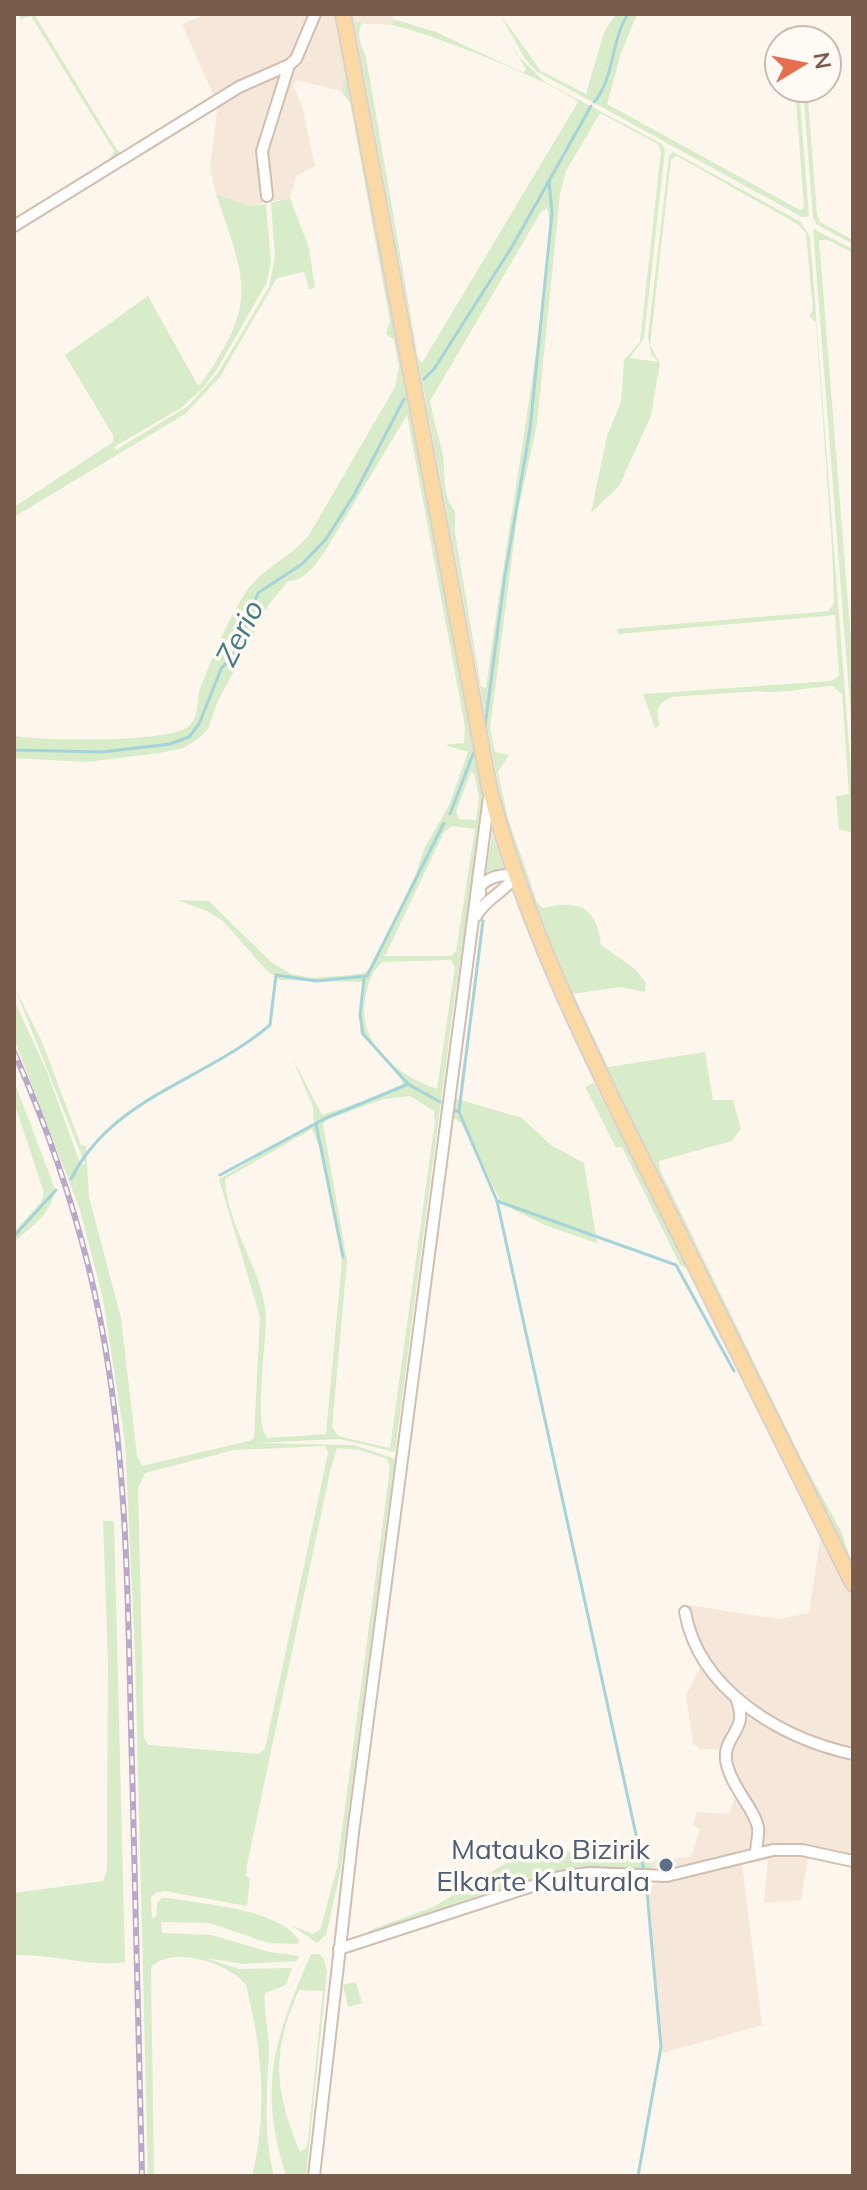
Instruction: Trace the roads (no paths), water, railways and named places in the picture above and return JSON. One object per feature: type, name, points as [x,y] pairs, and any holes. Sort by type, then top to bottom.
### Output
[{"type":"main road","points":[[343,14],[490,791],[515,876],[592,1058],[853,1584]]},
{"type":"street","points":[[14,226],[239,87],[289,65],[296,59],[315,14]]},
{"type":"street","points":[[267,196],[262,151],[289,65]]},
{"type":"street","points":[[485,894],[490,791]]},
{"type":"street","points":[[314,2176],[339,1949],[472,929],[487,880],[500,874],[515,876]]},
{"type":"street","points":[[485,894],[515,876]]},
{"type":"street","points":[[485,894],[524,900]]},
{"type":"street","points":[[685,1612],[689,1636],[703,1661],[737,1701],[742,1714],[739,1727],[725,1751],[732,1782],[758,1826],[756,1853]]},
{"type":"street","points":[[737,1701],[827,1749],[853,1754]]},
{"type":"street","points":[[339,1949],[560,1877],[589,1873],[667,1876],[756,1853],[802,1850],[852,1859]]},
{"type":"waterway","name":"Zerio","points":[[594,102],[605,83],[618,36],[628,14]]},
{"type":"waterway","name":"Zerio","points":[[424,379],[434,369],[513,245],[591,106]]},
{"type":"waterway","points":[[485,726],[505,575],[530,429],[552,213],[549,181]]},
{"type":"waterway","name":"Zerio","points":[[14,750],[102,752],[170,744],[189,737],[199,724],[221,669],[237,650],[258,593],[302,564],[326,539],[354,495],[404,399]]},
{"type":"waterway","points":[[450,814],[473,754]]},
{"type":"waterway","points":[[71,1179],[89,1151],[110,1128],[161,1092],[244,1045],[270,1025],[276,975],[316,981],[367,976],[444,823]]},
{"type":"waterway","points":[[459,1111],[483,921]]},
{"type":"waterway","points":[[364,979],[360,1015],[363,1034],[408,1084],[440,1102]]},
{"type":"waterway","points":[[220,1175],[324,1119],[408,1084]]},
{"type":"waterway","points":[[454,1110],[459,1112],[497,1201],[644,1871]]},
{"type":"waterway","points":[[316,1124],[343,1257]]},
{"type":"waterway","points":[[14,1236],[56,1190]]},
{"type":"waterway","points":[[497,1201],[676,1265],[734,1371]]},
{"type":"waterway","points":[[638,2176],[661,2047],[646,1881]]},
{"type":"railway","points":[[14,1052],[46,1129],[84,1249],[102,1330],[116,1420],[128,1616],[142,2176]]},
{"type":"place","name":"Matauko Bizirik Elkarte Kulturala","points":[[666,1865]]}]
